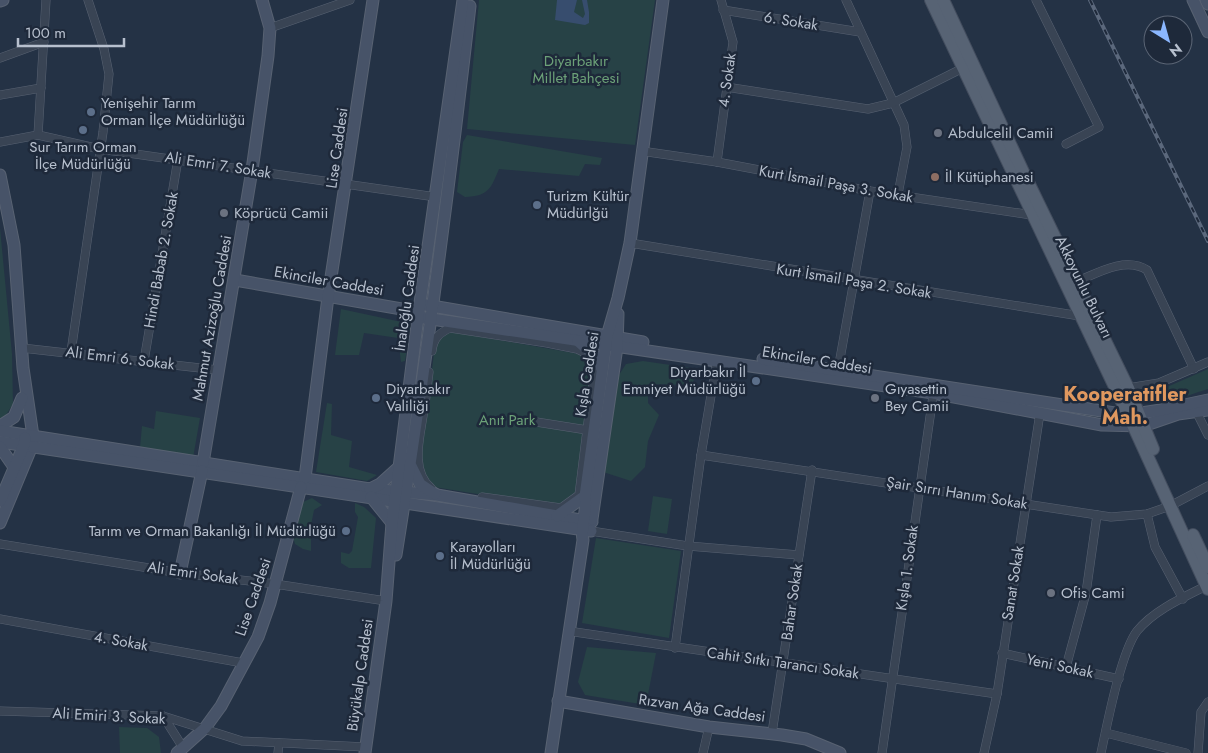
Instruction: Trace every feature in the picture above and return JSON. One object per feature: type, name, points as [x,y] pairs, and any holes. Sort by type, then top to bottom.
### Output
[{"type":"main road","name":"Mahmut Azizoğlu Caddesi","points":[[180,573],[203,467],[252,170],[270,28],[262,0]]},
{"type":"main road","name":"Lise Caddesi","points":[[180,750],[205,728],[221,706],[258,637],[275,584],[303,482],[328,297],[373,0]]},
{"type":"main road","name":"İnaloğlu Caddesi","points":[[405,464],[419,311],[463,0]]},
{"type":"main road","name":"İnaloğlu Caddesi","points":[[405,464],[433,305],[470,0]]},
{"type":"main road","points":[[630,243],[663,0]]},
{"type":"main road","name":"Akkoyunlu Bulvarı","points":[[931,0],[1080,316],[1136,420],[1208,586]]},
{"type":"main road","name":"Akkoyunlu Bulvarı","points":[[943,0],[1128,388],[1136,420]]},
{"type":"main road","points":[[1193,0],[1208,32]]},
{"type":"main road","points":[[1206,0],[1208,4]]},
{"type":"main road","points":[[0,175],[14,245],[28,441],[0,523]]},
{"type":"main road","name":"Kışla Caddesi","points":[[587,525],[585,496],[618,298],[630,243]]},
{"type":"main road","name":"Ekinciler Caddesi","points":[[235,280],[419,311],[430,319],[577,340],[612,341],[634,348],[1025,400],[1136,420],[1208,400]]},
{"type":"main road","name":"Ekinciler Caddesi","points":[[419,311],[433,305],[612,341],[838,370],[934,388],[1040,413],[1102,425],[1202,411]]},
{"type":"main road","points":[[428,339],[433,332],[452,322]]},
{"type":"main road","points":[[577,340],[588,348],[607,370]]},
{"type":"main road","points":[[558,753],[562,701],[607,370],[634,348]]},
{"type":"main road","points":[[0,501],[14,467],[28,441],[20,378],[22,368]]},
{"type":"main road","points":[[0,426],[14,417],[22,398]]},
{"type":"main road","points":[[0,431],[28,441]]},
{"type":"main road","points":[[0,442],[28,441],[401,497],[437,495],[557,516],[587,525]]},
{"type":"main road","points":[[0,447],[14,467]]},
{"type":"main road","points":[[370,493],[405,464],[420,484],[437,495]]},
{"type":"main road","name":"Büyükalp Caddesi","points":[[365,750],[405,464]]},
{"type":"main road","points":[[370,493],[396,525],[426,507]]},
{"type":"main road","points":[[557,516],[585,496]]},
{"type":"main road","points":[[401,497],[426,507],[587,525]]},
{"type":"main road","name":"Akkoyunlu Bulvarı","points":[[1174,504],[1208,567]]},
{"type":"main road","points":[[551,753],[562,701]]},
{"type":"main road","name":"Rızvan Ağa Caddesi","points":[[562,701],[709,727],[772,733],[806,739],[840,753]]},
{"type":"street","points":[[38,136],[46,0]]},
{"type":"street","points":[[72,352],[109,74],[104,49],[88,0]]},
{"type":"street","points":[[270,28],[350,0]]},
{"type":"street","name":"4. Sokak","points":[[717,162],[733,42],[721,0]]},
{"type":"street","points":[[846,0],[904,125],[907,147],[898,194]]},
{"type":"street","points":[[1036,0],[1099,128],[1066,144]]},
{"type":"street","name":"6. Sokak","points":[[723,10],[860,32]]},
{"type":"street","points":[[0,58],[44,42]]},
{"type":"street","points":[[726,87],[868,109],[893,103],[963,68]]},
{"type":"street","points":[[0,95],[41,88]]},
{"type":"street","name":"Ali Emri 7. Sokak","points":[[0,142],[38,136],[100,149],[436,197]]},
{"type":"street","name":"Kurt İsmail Paşa 3. Sokak","points":[[641,151],[717,162],[870,191],[1032,215]]},
{"type":"street","name":"Hindi Babab 2. Sokak","points":[[144,361],[178,159]]},
{"type":"street","points":[[838,370],[852,281],[870,191]]},
{"type":"street","name":"Kurt İsmail Paşa 2. Sokak","points":[[630,243],[852,281],[1080,316]]},
{"type":"street","points":[[1076,282],[1116,266],[1140,266],[1147,270],[1194,369]]},
{"type":"street","points":[[450,328],[546,343],[577,349],[587,354],[593,361],[595,368],[587,430],[579,495],[561,508],[434,490],[429,486],[418,465],[432,345],[442,332],[450,328]]},
{"type":"street","name":"Ali Emri 6. Sokak","points":[[22,348],[72,352],[218,370]]},
{"type":"street","points":[[675,648],[701,455],[718,360]]},
{"type":"street","points":[[1128,388],[1159,383],[1208,362]]},
{"type":"street","name":"Kışla 1. Sokak","points":[[882,753],[934,388]]},
{"type":"street","points":[[1202,411],[1208,435]]},
{"type":"street","name":"Sanat Sokak","points":[[984,753],[998,694],[1002,653],[1040,413]]},
{"type":"street","points":[[530,421],[587,430]]},
{"type":"street","name":"Şair Sırrı Hanım Sokak","points":[[701,455],[919,486],[1111,517],[1147,514],[1174,504],[1208,486]]},
{"type":"street","name":"Bahar Sokak","points":[[772,733],[812,470]]},
{"type":"street","points":[[1147,514],[1155,547],[1182,599]]},
{"type":"street","points":[[1066,667],[1086,593],[1097,515]]},
{"type":"street","points":[[587,525],[688,546],[799,555]]},
{"type":"street","name":"Ali Emri Sokak","points":[[0,544],[180,573],[275,584],[386,601]]},
{"type":"street","points":[[1101,753],[1119,679],[1136,632],[1156,613],[1208,586]]},
{"type":"street","name":"4. Sokak","points":[[0,619],[243,663]]},
{"type":"street","name":"Cahit Sıtkı Tarancı Sokak","points":[[572,631],[675,648],[998,694]]},
{"type":"street","name":"Yeni Sokak","points":[[1002,653],[1119,679]]},
{"type":"street","points":[[1198,753],[1201,712],[1208,702]]},
{"type":"street","name":"Ali Emiri 3. Sokak","points":[[0,711],[163,716],[242,741],[365,750]]},
{"type":"street","points":[[163,716],[180,750]]},
{"type":"street","points":[[703,753],[709,727]]},
{"type":"street","points":[[1106,732],[1186,753]]},
{"type":"street","points":[[278,753],[279,743]]},
{"type":"green space","name":"Diyarbakır Millet Bahçesi","points":[[479,0],[655,0],[635,145],[467,129]]},
{"type":"green space","points":[[467,135],[602,158],[600,165],[585,164],[579,176],[499,169],[488,190],[479,195],[465,197],[457,192],[463,142]]},
{"type":"green space","points":[[0,228],[12,354],[13,404],[4,418],[0,418]]},
{"type":"green space","points":[[341,309],[411,324],[405,361],[401,362],[398,338],[364,333],[359,355],[335,355]]},
{"type":"green space","name":"Anıt Park","points":[[453,332],[585,355],[593,370],[576,496],[559,507],[434,487],[425,478],[420,466],[435,345],[440,336]]},
{"type":"green space","points":[[643,361],[698,369],[692,385],[648,384],[648,403],[659,415],[648,441],[645,467],[631,481],[603,472],[619,375],[626,364]]},
{"type":"green space","points":[[1208,369],[1208,389],[1172,399],[1158,398],[1151,394]]},
{"type":"green space","points":[[327,403],[332,404],[331,435],[352,441],[349,467],[377,475],[367,481],[316,472]]},
{"type":"green space","points":[[156,411],[200,418],[193,458],[140,448],[142,426],[154,429]]},
{"type":"green space","points":[[653,496],[672,499],[667,534],[648,531]]},
{"type":"green space","points":[[312,498],[322,505],[314,510],[311,525],[311,551],[295,544],[292,533],[303,502]]},
{"type":"green space","points":[[355,503],[364,507],[376,518],[371,568],[349,568],[341,563],[341,552],[349,554],[352,551],[358,517],[355,512]]},
{"type":"green space","points":[[596,538],[681,551],[669,638],[582,623]]},
{"type":"green space","points":[[587,647],[656,653],[646,705],[585,695],[578,682]]},
{"type":"green space","points":[[119,727],[147,728],[159,737],[161,753],[120,753]]},
{"type":"water","points":[[557,0],[577,0],[574,12],[583,18],[585,14],[582,0],[587,0],[589,23],[585,25],[555,20]]},
{"type":"railway","points":[[1090,0],[1208,241]]},
{"type":"place","name":"Yenişehir Tarım Orman İlçe Müdürlüğü","points":[[91,112]]},
{"type":"place","name":"Sur Tarım Orman İlçe Müdürlüğü","points":[[83,130]]},
{"type":"place","name":"Abdulcelil Camii","points":[[938,133]]},
{"type":"place","name":"İl Kütüphanesi","points":[[935,177]]},
{"type":"place","name":"Turizm Kültür Müdürlğü","points":[[537,205]]},
{"type":"place","name":"Köprücü Camii","points":[[224,213]]},
{"type":"place","name":"Diyarbakır İl Emniyet Müdürlüğü","points":[[756,381]]},
{"type":"place","name":"Diyarbakır Valiliği","points":[[376,398]]},
{"type":"place","name":"Gıyasettin Bey Camii","points":[[875,398]]},
{"type":"place","name":"Tarım ve Orman Bakanlığı İl Müdürlüğü","points":[[346,531]]},
{"type":"place","name":"Karayolları İl Müdürlüğü","points":[[440,556]]},
{"type":"place","name":"Ofis Cami","points":[[1051,593]]},
{"type":"district","name":"Kooperatifler Mah.","points":[[1125,406]]}]
